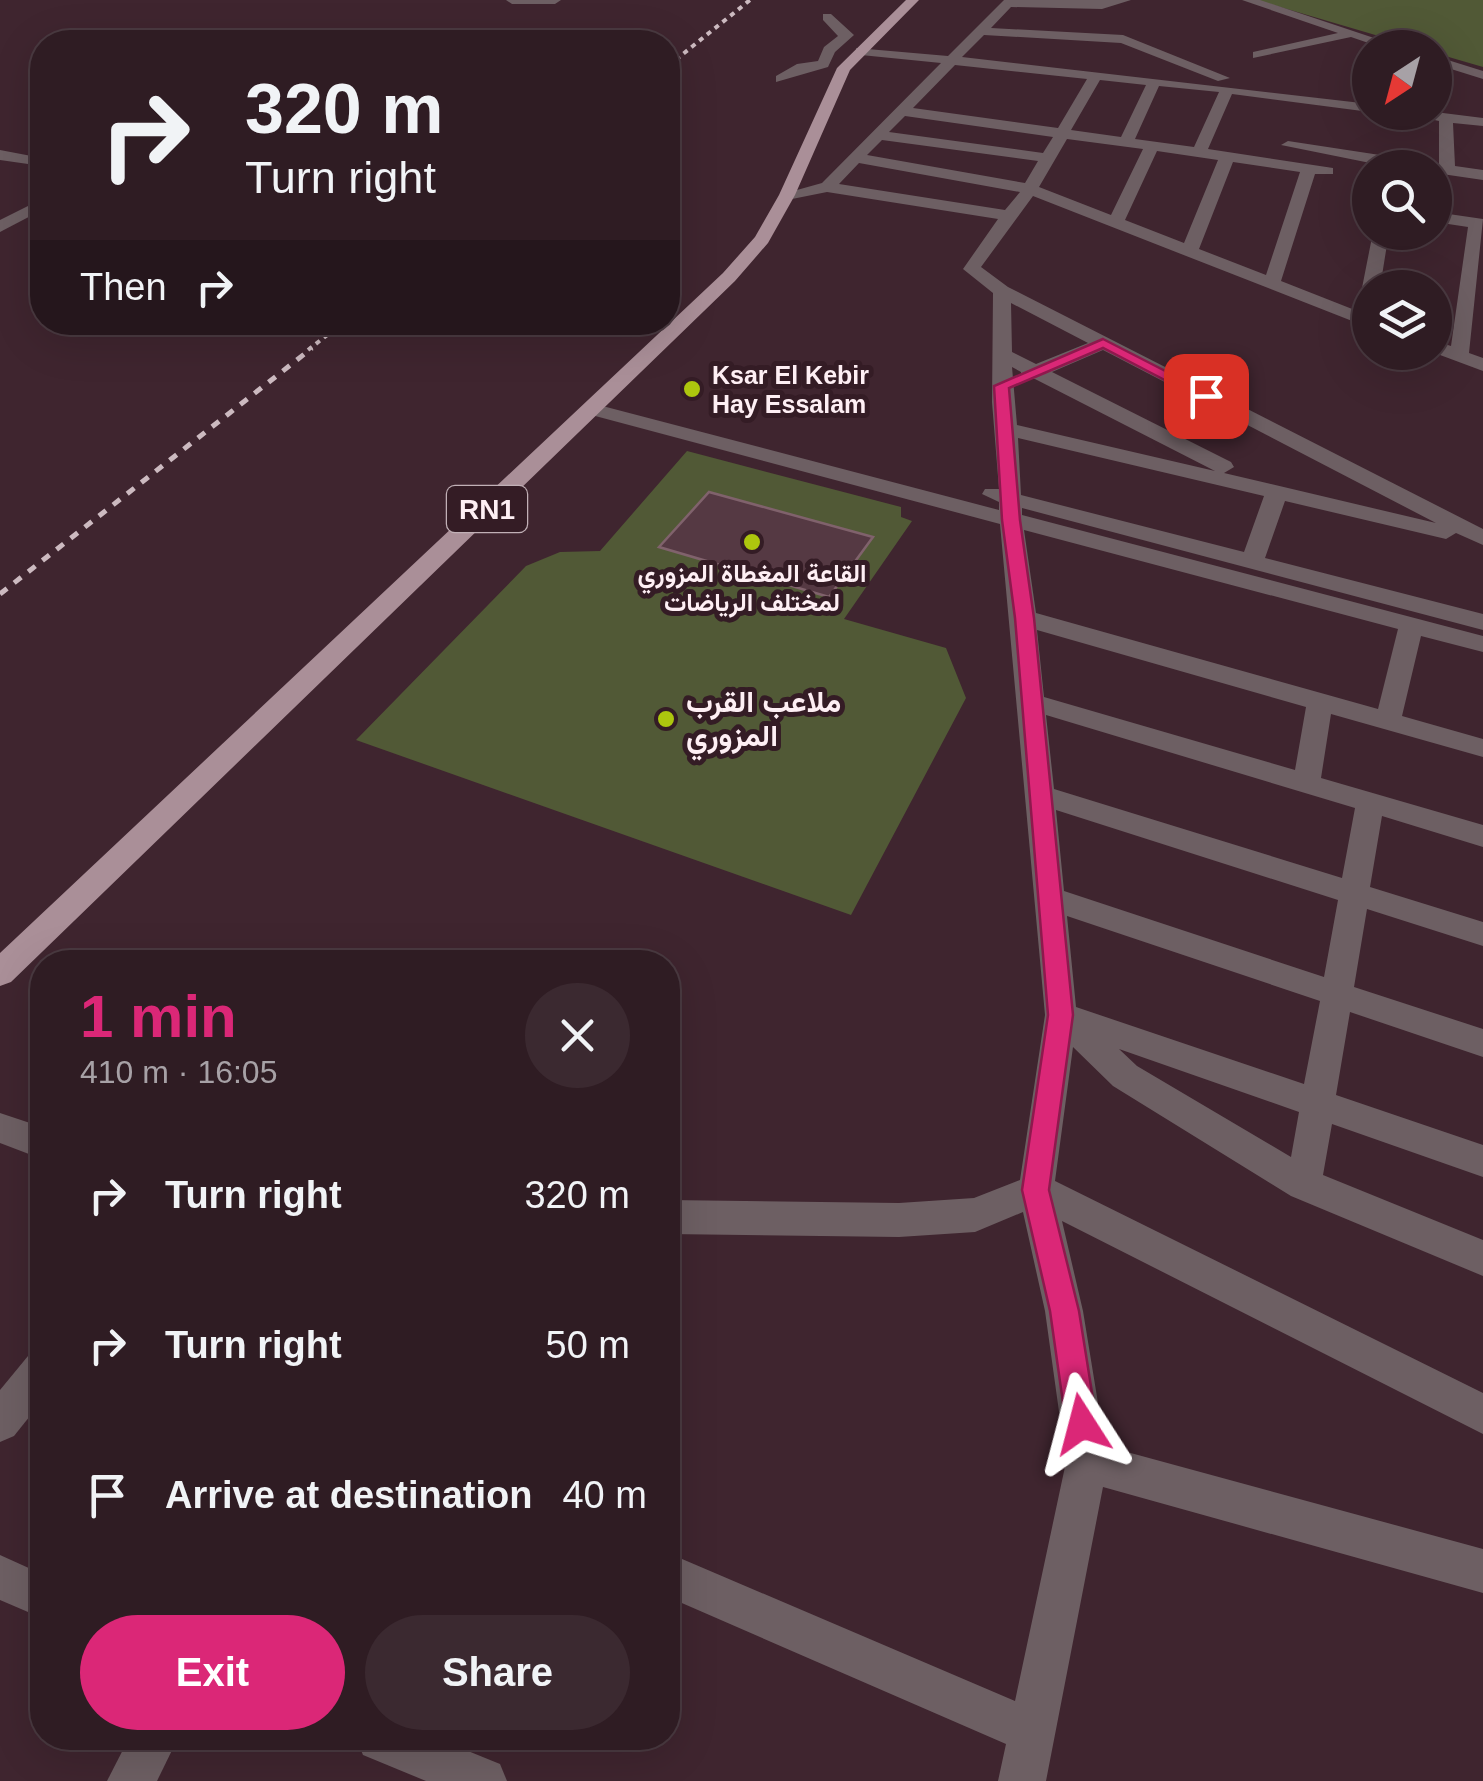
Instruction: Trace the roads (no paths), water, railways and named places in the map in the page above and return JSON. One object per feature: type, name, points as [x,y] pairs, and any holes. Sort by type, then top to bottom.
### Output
[{"type":"main road","name":"RN1","points":[[680,324],[762,239],[787,195],[833,66],[854,43],[882,32],[913,0]]},
{"type":"main road","name":"RN1","points":[[0,973],[669,335]]},
{"type":"street","points":[[512,0],[555,0]]},
{"type":"street","points":[[827,187],[1009,1],[1102,5],[1126,0]]},
{"type":"street","points":[[1248,0],[1352,33]]},
{"type":"street","points":[[827,17],[854,43],[950,63],[1257,93]]},
{"type":"street","points":[[980,32],[1131,40],[1257,93],[1295,122],[1352,127]]},
{"type":"street","points":[[1258,55],[1352,33]]},
{"type":"street","points":[[1452,65],[1483,75]]},
{"type":"street","points":[[780,78],[802,67],[833,66]]},
{"type":"street","points":[[1096,75],[1030,189],[982,249],[972,268],[1002,291],[1483,540]]},
{"type":"street","points":[[1126,142],[1155,81]]},
{"type":"street","points":[[1200,152],[1228,88]]},
{"type":"street","points":[[904,111],[1328,171]]},
{"type":"street","points":[[1452,119],[1483,122]]},
{"type":"street","points":[[1295,122],[1352,127]]},
{"type":"street","points":[[1282,164],[1295,122]]},
{"type":"street","points":[[1370,130],[1400,150]]},
{"type":"street","points":[[880,134],[1048,158]]},
{"type":"street","points":[[1116,222],[1152,146]]},
{"type":"street","points":[[0,155],[30,160]]},
{"type":"street","points":[[1190,251],[1227,157]]},
{"type":"street","points":[[858,158],[1030,189],[1352,315]]},
{"type":"street","points":[[0,164],[30,169]]},
{"type":"street","points":[[1272,283],[1309,168]]},
{"type":"street","points":[[1452,171],[1483,175]]},
{"type":"street","points":[[787,195],[827,187],[1009,216]]},
{"type":"street","points":[[0,227],[30,211]]},
{"type":"street","points":[[1452,219],[1480,223],[1459,356]]},
{"type":"street","points":[[1002,291],[1001,370],[1010,509],[1061,1015],[1036,1190],[1064,1311],[1087,1462],[1022,1781]]},
{"type":"street","points":[[1001,370],[1039,370],[1103,343]]},
{"type":"street","points":[[1452,353],[1483,365]]},
{"type":"street","points":[[1001,370],[1039,370],[1272,490]]},
{"type":"street","points":[[600,401],[1010,509],[1483,644]]},
{"type":"street","points":[[1007,428],[1483,540]]},
{"type":"street","points":[[1252,561],[1272,490]]},
{"type":"street","points":[[1010,509],[1252,561],[1483,622]]},
{"type":"street","points":[[1024,618],[1483,748]]},
{"type":"street","points":[[1388,721],[1411,625]]},
{"type":"street","points":[[1032,702],[1483,836]]},
{"type":"street","points":[[1306,784],[1320,702]]},
{"type":"street","points":[[1040,794],[1483,934]]},
{"type":"street","points":[[1304,1184],[1370,803]]},
{"type":"street","points":[[1050,898],[1483,1043]]},
{"type":"street","points":[[1061,1015],[1483,1162]]},
{"type":"street","points":[[1061,1015],[1125,1076],[1304,1184],[1483,1258]]},
{"type":"street","points":[[0,1128],[30,1139]]},
{"type":"street","points":[[680,1216],[899,1220],[975,1215],[1036,1190],[1483,1414]]},
{"type":"street","points":[[0,1422],[30,1385]]},
{"type":"street","points":[[1087,1462],[1483,1572]]},
{"type":"street","points":[[0,1578],[30,1591]]},
{"type":"street","points":[[680,1580],[1032,1732]]},
{"type":"street","points":[[131,1781],[149,1750]]},
{"type":"street","points":[[409,1750],[483,1781]]},
{"type":"railway","points":[[680,56],[750,0]]},
{"type":"railway","points":[[308,350],[327,335]]},
{"type":"railway","points":[[0,594],[312,348]]},
{"type":"place","name":"Ksar El Kebir Hay Essalam","points":[[692,389]]},
{"type":"place","name":"القاعة المغطاة المزوري لمختلف الرياضات","points":[[752,542]]},
{"type":"place","name":"ملاعب القرب المزوري","points":[[666,719]]}]
